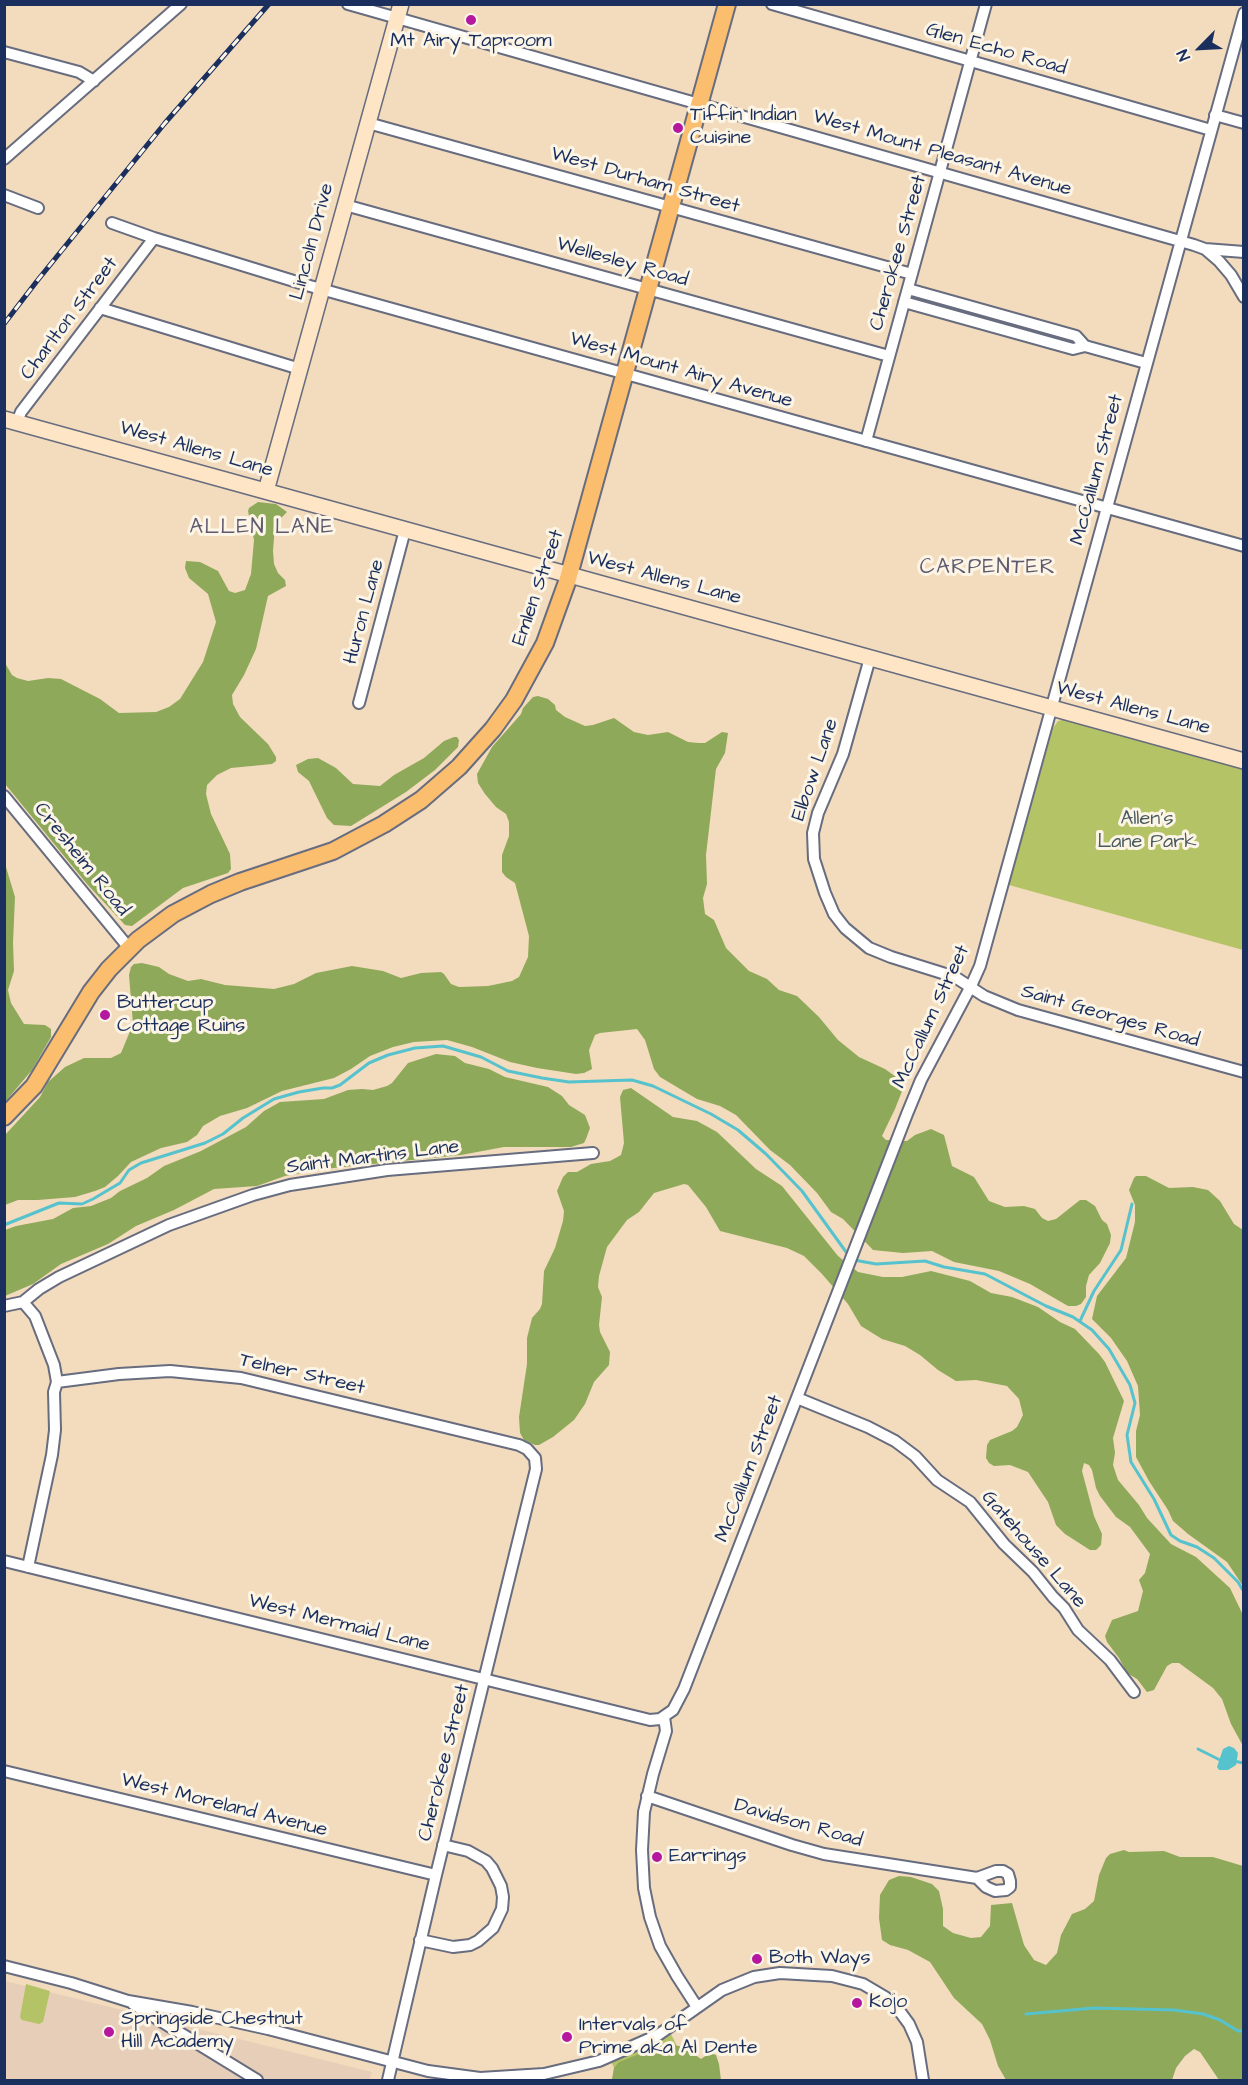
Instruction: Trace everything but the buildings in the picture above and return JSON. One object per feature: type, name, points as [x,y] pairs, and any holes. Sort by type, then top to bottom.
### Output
[{"type":"main road","name":"Emlen Street","points":[[4,1117],[34,1086],[83,1002],[100,979],[129,948],[161,922],[196,901],[240,882],[309,860],[346,845],[384,824],[433,790],[482,742],[514,700],[545,643],[569,575],[727,4]]},
{"type":"street","points":[[4,159],[181,4]]},
{"type":"street","name":"West Mount Pleasant Avenue","points":[[348,4],[399,12],[699,104],[1205,249]]},
{"type":"street","name":"Glen Echo Road","points":[[772,4],[1211,130]]},
{"type":"street","name":"Cherokee Street","points":[[866,441],[986,4]]},
{"type":"street","name":"Lincoln Drive","points":[[266,492],[399,12]]},
{"type":"street","name":"McCallum Street","points":[[664,1717],[676,1706],[684,1689],[921,1080],[971,986],[986,946],[1244,12]]},
{"type":"street","points":[[4,52],[79,72],[94,81]]},
{"type":"street","points":[[1215,116],[1244,123]]},
{"type":"street","name":"West Durham Street","points":[[368,123],[912,274]]},
{"type":"street","points":[[4,195],[38,207]]},
{"type":"street","name":"Wellesley Road","points":[[345,205],[889,356]]},
{"type":"street","name":"West Mount Airy Avenue","points":[[112,223],[322,289],[1244,546]]},
{"type":"street","name":"Charlton Street","points":[[11,420],[21,412],[154,238]]},
{"type":"street","points":[[1205,249],[1244,252]]},
{"type":"street","points":[[1205,249],[1231,275],[1244,297]]},
{"type":"street","points":[[908,289],[1076,336],[1085,346],[1146,363]]},
{"type":"street","points":[[904,302],[1073,350],[1085,346]]},
{"type":"street","points":[[100,308],[300,369]]},
{"type":"street","name":"West Allens Lane","points":[[11,420],[1244,760]]},
{"type":"street","name":"Huron Lane","points":[[359,703],[405,530]]},
{"type":"street","name":"Elbow Lane","points":[[870,658],[843,754],[815,823],[813,851],[821,882],[834,914],[861,942],[891,957],[956,977],[971,986]]},
{"type":"street","name":"Cresheim Road","points":[[4,796],[129,948]]},
{"type":"street","name":"Saint Georges Road","points":[[971,986],[984,996],[1018,1010],[1244,1072]]},
{"type":"street","name":"Saint Martins Lane","points":[[4,1306],[23,1302],[59,1277],[169,1225],[279,1187],[387,1170],[593,1153]]},
{"type":"street","points":[[23,1302],[35,1316],[54,1365],[57,1382],[54,1392],[55,1430],[52,1455],[28,1567]]},
{"type":"street","name":"Telner Street","points":[[57,1382],[159,1372],[190,1372],[234,1377],[519,1445],[532,1455]]},
{"type":"street","name":"Gatehouse Lane","points":[[797,1398],[882,1433],[915,1456],[937,1480],[970,1502],[1004,1544],[1033,1572],[1064,1608],[1078,1630],[1110,1660],[1134,1692]]},
{"type":"street","name":"Cherokee Street","points":[[388,2080],[435,1875],[536,1469],[532,1455]]},
{"type":"street","name":"West Mermaid Lane","points":[[4,1561],[650,1720],[664,1717]]},
{"type":"street","points":[[664,1717],[666,1731],[647,1796],[642,1850],[644,1888],[650,1917],[668,1962],[697,2007]]},
{"type":"street","name":"West Moreland Avenue","points":[[4,1771],[435,1875]]},
{"type":"street","name":"Davidson Road","points":[[647,1796],[824,1854],[978,1878]]},
{"type":"street","points":[[420,1940],[453,1947],[470,1945],[493,1928],[502,1909],[501,1886],[486,1861],[468,1851],[443,1845]]},
{"type":"street","points":[[4,1966],[71,1983],[128,2001],[212,2016],[428,2071],[497,2078],[544,2074],[613,2056],[658,2035],[732,1985],[766,1974],[817,1974],[857,1981],[885,1997],[909,2024],[920,2052],[923,2080]]},
{"type":"street","points":[[128,2001],[257,2080]]},
{"type":"shaded area","name":"Springside Chestnut Hill Academy","points":[[5,1981],[372,2072],[369,2080],[5,2080]]},
{"type":"green space","points":[[258,502],[276,504],[287,512],[275,524],[273,551],[274,564],[278,573],[285,580],[286,586],[268,596],[256,649],[232,695],[233,704],[240,717],[268,744],[276,761],[272,764],[231,768],[217,775],[207,785],[206,794],[211,814],[230,854],[231,869],[228,873],[183,888],[132,926],[125,925],[87,884],[5,784],[5,663],[12,675],[17,678],[28,681],[61,679],[100,699],[119,713],[156,712],[169,707],[180,699],[203,662],[216,622],[208,594],[189,578],[185,568],[186,561],[200,562],[218,571],[229,591],[235,593],[245,590],[251,574],[254,540],[248,511]]},
{"type":"green space","points":[[533,697],[548,699],[565,717],[585,726],[614,718],[634,732],[648,735],[668,732],[688,742],[699,743],[705,743],[722,732],[728,733],[725,753],[716,769],[706,855],[707,884],[703,898],[705,914],[714,920],[726,948],[749,971],[767,979],[779,990],[797,996],[838,1040],[859,1057],[885,1069],[899,1079],[904,1086],[882,1136],[886,1140],[907,1141],[931,1129],[944,1135],[952,1166],[974,1177],[989,1201],[1005,1207],[1024,1206],[1035,1209],[1042,1218],[1048,1221],[1056,1219],[1080,1200],[1086,1200],[1095,1206],[1102,1220],[1107,1224],[1111,1235],[1110,1243],[1100,1263],[1089,1275],[1086,1297],[1081,1304],[1068,1306],[1030,1284],[999,1271],[954,1262],[932,1251],[903,1253],[873,1250],[843,1219],[831,1212],[817,1193],[790,1165],[770,1150],[736,1115],[720,1106],[697,1099],[660,1077],[654,1069],[645,1040],[637,1029],[595,1035],[589,1050],[592,1069],[576,1074],[510,1062],[447,1040],[414,1042],[393,1047],[370,1056],[334,1078],[282,1091],[247,1108],[220,1116],[203,1126],[197,1135],[187,1142],[161,1148],[131,1162],[105,1187],[75,1197],[18,1200],[5,1205],[5,1135],[40,1097],[48,1082],[65,1067],[84,1058],[111,1058],[121,1053],[133,1024],[129,975],[134,964],[142,963],[159,967],[169,974],[188,981],[201,979],[225,985],[274,989],[294,984],[316,973],[352,966],[383,971],[401,978],[421,973],[441,972],[451,984],[459,987],[488,986],[512,981],[519,977],[528,957],[529,936],[515,883],[502,872],[502,855],[509,836],[509,822],[506,814],[496,807],[485,794],[478,783],[477,774],[492,747],[521,714],[523,708]]},
{"type":"green space","name":"Allen's Lane Park","points":[[1065,719],[1243,766],[1243,950],[1009,885],[1053,728],[1058,721]]},
{"type":"green space","points":[[454,737],[459,740],[458,747],[435,770],[406,792],[351,826],[334,825],[327,818],[309,781],[298,772],[296,765],[308,759],[318,758],[336,768],[353,784],[380,786],[424,758],[444,741]]},
{"type":"green space","points":[[4,856],[15,897],[14,971],[8,990],[11,1003],[24,1024],[45,1025],[51,1029],[51,1037],[32,1070],[5,1102]]},
{"type":"green space","points":[[436,1054],[455,1056],[465,1063],[489,1069],[505,1077],[548,1087],[585,1115],[590,1128],[584,1143],[571,1147],[504,1147],[461,1155],[324,1169],[285,1176],[257,1186],[214,1189],[174,1210],[136,1226],[108,1244],[61,1264],[33,1284],[5,1296],[5,1230],[53,1219],[73,1208],[91,1206],[111,1198],[164,1166],[201,1151],[246,1127],[264,1111],[280,1102],[324,1099],[348,1090],[373,1090],[387,1086],[408,1063]]},
{"type":"green space","points":[[631,1088],[673,1117],[697,1121],[717,1132],[756,1169],[782,1186],[838,1256],[858,1272],[883,1277],[902,1277],[931,1271],[970,1281],[991,1293],[1012,1297],[1038,1307],[1075,1329],[1099,1354],[1124,1401],[1113,1438],[1115,1453],[1113,1465],[1118,1480],[1147,1518],[1171,1544],[1196,1557],[1230,1588],[1243,1615],[1243,1746],[1231,1724],[1222,1699],[1213,1688],[1179,1663],[1172,1663],[1167,1666],[1154,1690],[1147,1692],[1137,1679],[1127,1673],[1107,1642],[1105,1636],[1112,1620],[1138,1611],[1143,1591],[1139,1580],[1145,1573],[1150,1554],[1130,1527],[1116,1517],[1100,1496],[1089,1465],[1084,1463],[1082,1471],[1094,1516],[1102,1534],[1101,1545],[1096,1550],[1090,1550],[1065,1534],[1056,1525],[1048,1502],[1028,1472],[1010,1465],[994,1466],[986,1458],[987,1445],[990,1440],[1012,1431],[1017,1427],[1023,1415],[1019,1399],[1007,1386],[976,1380],[956,1381],[905,1346],[882,1339],[861,1326],[848,1304],[804,1256],[787,1248],[720,1231],[706,1207],[688,1185],[684,1184],[654,1193],[639,1212],[627,1220],[607,1247],[598,1287],[602,1297],[599,1325],[610,1352],[609,1365],[594,1382],[585,1404],[574,1420],[539,1445],[524,1440],[520,1433],[519,1417],[527,1364],[527,1338],[532,1318],[542,1304],[544,1271],[555,1248],[563,1221],[564,1211],[557,1191],[563,1177],[568,1172],[577,1172],[591,1164],[610,1161],[621,1155],[624,1143],[620,1097],[623,1090]]},
{"type":"green space","points":[[1136,1176],[1146,1176],[1169,1188],[1193,1187],[1208,1190],[1220,1201],[1234,1224],[1243,1230],[1243,1586],[1227,1562],[1173,1521],[1149,1481],[1136,1457],[1136,1431],[1140,1415],[1138,1386],[1127,1361],[1111,1338],[1092,1319],[1097,1296],[1126,1258],[1135,1222],[1135,1205],[1129,1190]]},
{"type":"green space","points":[[1124,1850],[1129,1852],[1164,1851],[1180,1857],[1213,1857],[1243,1866],[1243,2080],[1219,2080],[1200,2052],[1194,2049],[1176,2068],[1172,2080],[1006,2080],[998,2066],[982,2024],[954,1998],[930,1962],[882,1940],[879,1918],[880,1895],[889,1880],[899,1876],[911,1877],[932,1884],[939,1891],[943,1909],[943,1926],[953,1933],[971,1938],[981,1937],[990,1926],[991,1905],[1012,1903],[1024,1945],[1034,1960],[1046,1965],[1057,1953],[1061,1935],[1072,1914],[1085,1909],[1094,1901],[1099,1875],[1106,1858],[1110,1854]]},
{"type":"green space","points":[[26,1984],[50,1991],[43,2022],[39,2024],[22,2020],[20,2017]]},
{"type":"green space","points":[[670,2032],[691,2074],[612,2080],[614,2068],[611,2061],[650,2044]]},
{"type":"green space","points":[[668,2044],[684,2047],[701,2059],[710,2053],[716,2055],[721,2080],[612,2080],[614,2068],[619,2062]]},
{"type":"water","points":[[1229,1746],[1238,1753],[1236,1765],[1228,1770],[1219,1770],[1217,1767],[1223,1749]]},
{"type":"waterway","points":[[4,1225],[59,1203],[82,1204],[93,1199],[120,1183],[129,1170],[141,1163],[205,1143],[223,1134],[243,1118],[274,1099],[340,1085],[369,1063],[388,1055],[415,1048],[443,1046],[481,1057],[508,1071],[542,1078],[569,1082],[632,1080],[653,1086],[711,1114],[738,1130],[766,1154],[802,1191],[849,1256]]},
{"type":"waterway","points":[[1080,1321],[1094,1291],[1121,1250],[1132,1204]]},
{"type":"waterway","points":[[854,1260],[876,1264],[925,1261],[944,1267],[985,1274],[1046,1306],[1073,1317],[1092,1330],[1109,1349],[1130,1385],[1135,1403],[1127,1435],[1131,1462],[1154,1499],[1171,1535],[1214,1558],[1238,1582],[1244,1592]]},
{"type":"waterway","points":[[1198,1749],[1220,1760]]},
{"type":"waterway","points":[[1233,1761],[1244,1763]]},
{"type":"waterway","points":[[1026,2014],[1094,2008],[1174,2010],[1203,2014],[1220,2020],[1238,2031],[1244,2031]]},
{"type":"railway","points":[[4,324],[165,123],[269,4]]},
{"type":"place","name":"Mt Airy Taproom","points":[[471,20]]},
{"type":"place","name":"Tiffin Indian Cuisine","points":[[678,128]]},
{"type":"place","name":"Buttercup Cottage Ruins","points":[[105,1015]]},
{"type":"place","name":"Earrings","points":[[657,1857]]},
{"type":"place","name":"Both Ways","points":[[757,1959]]},
{"type":"place","name":"Kojo","points":[[857,2003]]},
{"type":"place","name":"Springside Chestnut Hill Academy","points":[[109,2032]]},
{"type":"place","name":"Intervals of Prime aka Al Dente","points":[[567,2037]]},
{"type":"district","name":"ALLEN LANE","points":[[262,529]]},
{"type":"district","name":"CARPENTER","points":[[988,569]]}]
